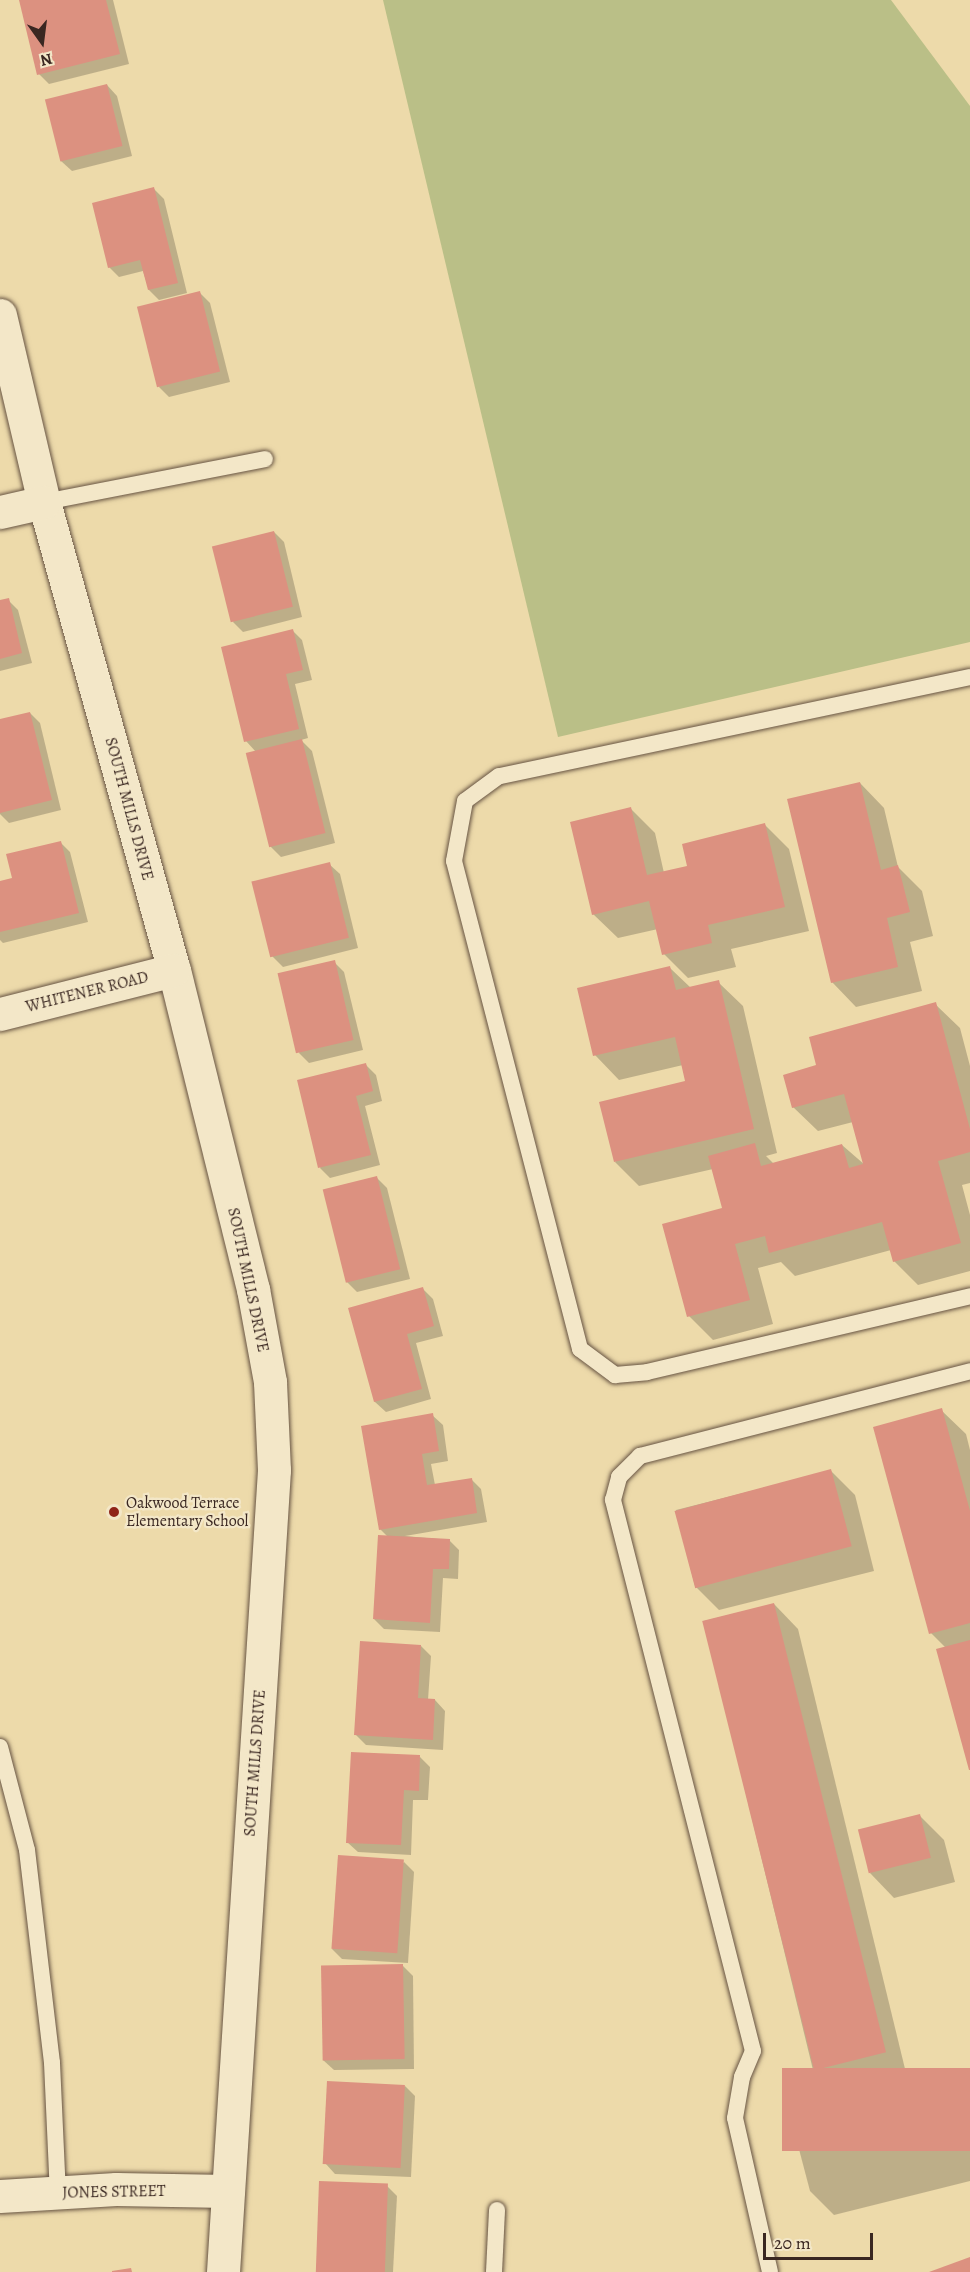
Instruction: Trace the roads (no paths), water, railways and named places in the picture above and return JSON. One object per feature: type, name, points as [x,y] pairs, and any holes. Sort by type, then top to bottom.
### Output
[{"type":"street","name":"SOUTH MILLS DRIVE","points":[[0,315],[44,501],[174,970],[253,1289],[270,1382],[274,1470],[223,2272]]},
{"type":"street","points":[[0,512],[44,501]]},
{"type":"street","name":"WHITENER ROAD","points":[[0,1014],[174,970]]},
{"type":"street","name":"JONES STREET","points":[[0,2196],[228,2191]]},
{"type":"lane","points":[[44,501],[265,459]]},
{"type":"lane","points":[[970,677],[499,776],[465,801],[454,861],[580,1349],[615,1375],[647,1372],[970,1296]]},
{"type":"lane","points":[[770,2272],[735,2118],[742,2077],[753,2051],[613,1500],[619,1477],[640,1456],[970,1371]]},
{"type":"lane","points":[[0,1747],[27,1850],[52,2063],[58,2193]]},
{"type":"lane","points":[[494,2272],[497,2210]]},
{"type":"place","name":"Oakwood Terrace Elementary School","points":[[114,1512]]}]
